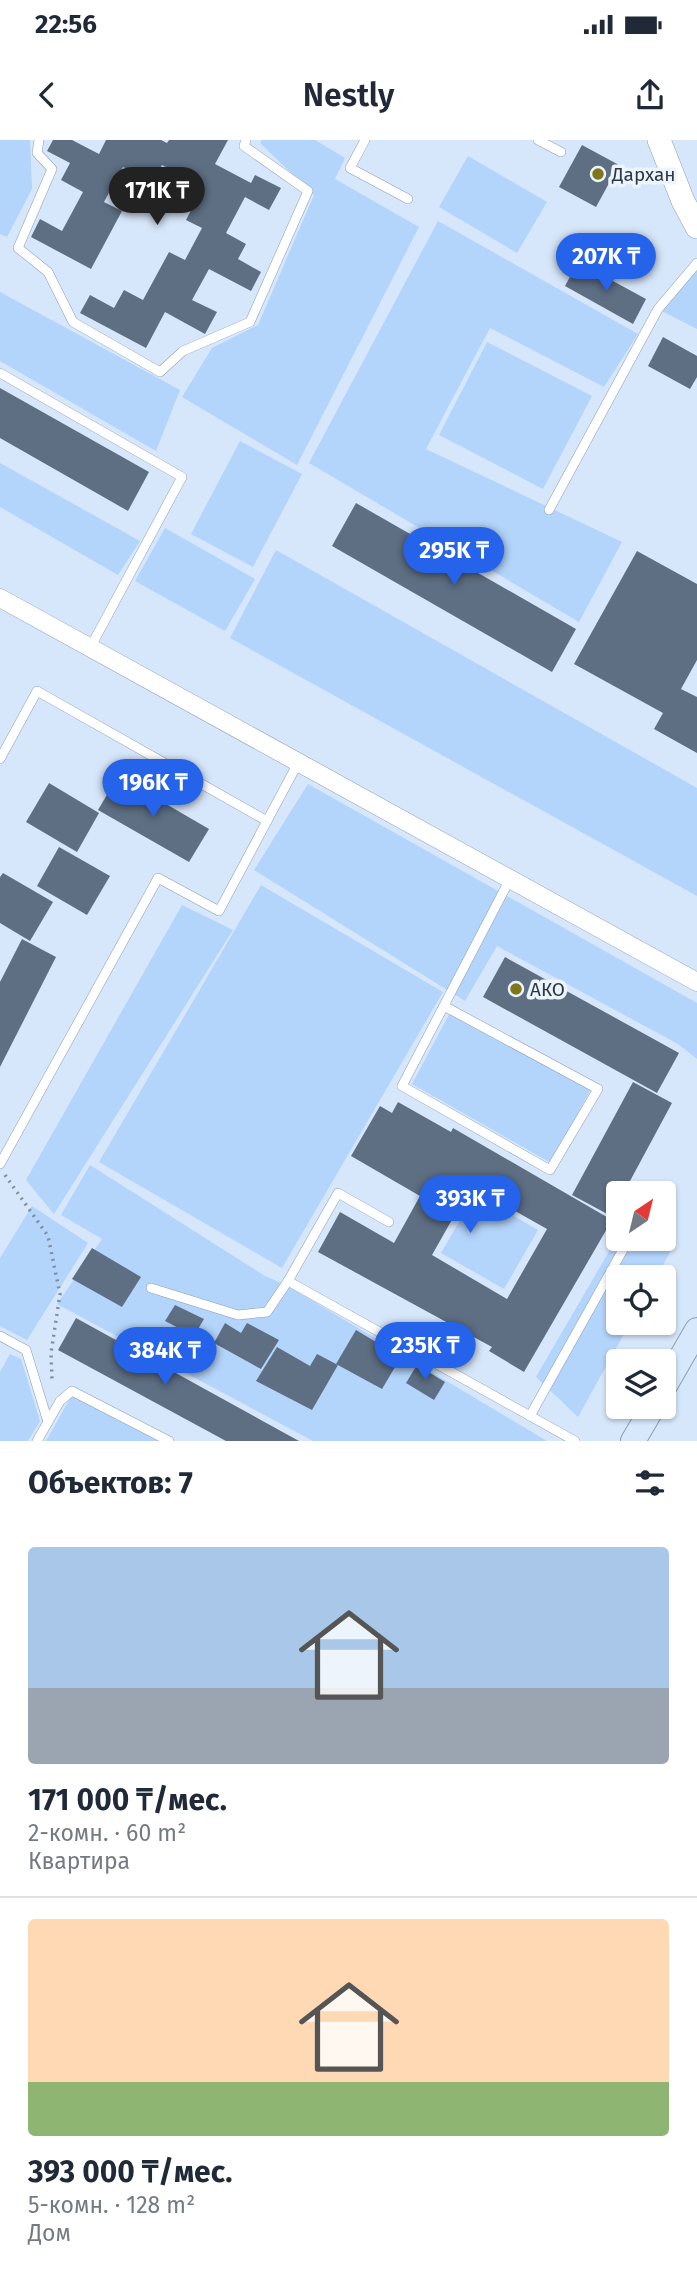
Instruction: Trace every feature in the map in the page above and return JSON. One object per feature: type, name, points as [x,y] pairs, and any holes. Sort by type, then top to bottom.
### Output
[{"type":"main road","points":[[676,1372],[685,1361],[697,1330]]},
{"type":"main road","points":[[633,1441],[646,1419]]},
{"type":"street","points":[[659,140],[697,227]]},
{"type":"street","points":[[0,598],[697,982]]},
{"type":"lane","points":[[39,140],[37,153],[52,169],[18,248],[48,272],[73,322],[159,373],[183,351],[250,322],[308,191],[244,146],[246,140]]},
{"type":"lane","points":[[365,140],[350,168],[408,199]]},
{"type":"lane","points":[[538,140],[561,152]]},
{"type":"lane","points":[[549,510],[658,309],[697,263]]},
{"type":"lane","points":[[0,373],[182,477],[90,648]]},
{"type":"lane","points":[[0,759],[37,691],[267,821]]},
{"type":"lane","points":[[0,1166],[158,878],[219,911],[298,762]]},
{"type":"lane","points":[[444,1006],[598,1090],[550,1170],[402,1087],[444,1006],[510,879]]},
{"type":"lane","points":[[150,1288],[238,1315],[267,1312],[288,1281],[338,1193],[389,1222]]},
{"type":"lane","points":[[530,1416],[622,1251]]},
{"type":"lane","points":[[288,1281],[575,1441]]},
{"type":"lane","points":[[0,1336],[26,1350],[48,1422]]},
{"type":"lane","points":[[37,1441],[60,1401],[72,1391],[169,1441]]},
{"type":"path","points":[[0,1166],[48,1237],[60,1294],[51,1353],[51,1376],[60,1401]]},
{"type":"shaded area","points":[[0,140],[30,140],[32,189],[7,237],[0,234]]},
{"type":"shaded area","points":[[262,140],[315,140],[345,158],[335,179],[419,227],[297,465],[182,397],[212,348],[258,325],[314,195],[260,143]]},
{"type":"shaded area","points":[[468,156],[547,202],[517,253],[439,207]]},
{"type":"shaded area","points":[[438,221],[638,334],[604,387],[490,328],[426,449],[622,542],[579,622],[309,463]]},
{"type":"shaded area","points":[[697,271],[697,329],[658,309]]},
{"type":"shaded area","points":[[0,292],[180,390],[156,451],[0,361]]},
{"type":"shaded area","points":[[487,342],[592,396],[543,489],[439,435]]},
{"type":"shaded area","points":[[240,441],[302,474],[253,567],[191,534]]},
{"type":"shaded area","points":[[0,463],[140,541],[118,575],[0,507]]},
{"type":"shaded area","points":[[165,528],[255,579],[225,631],[135,581]]},
{"type":"shaded area","points":[[276,550],[697,788],[697,896],[230,638]]},
{"type":"shaded area","points":[[308,784],[697,1003],[697,1059],[678,1044],[497,946],[465,1001],[254,870]]},
{"type":"shaded area","points":[[261,885],[443,992],[282,1268],[99,1162]]},
{"type":"shaded area","points":[[182,905],[233,930],[54,1214],[26,1180]]},
{"type":"shaded area","points":[[452,1009],[592,1087],[551,1163],[412,1084]]},
{"type":"shaded area","points":[[90,1165],[265,1276],[286,1285],[547,1441],[313,1441],[57,1304],[102,1239],[61,1215]]},
{"type":"shaded area","points":[[475,1194],[538,1230],[504,1289],[441,1253]]},
{"type":"shaded area","points":[[32,1206],[88,1243],[27,1340],[0,1326],[0,1258]]},
{"type":"shaded area","points":[[609,1251],[670,1251],[663,1265],[606,1265],[606,1335],[623,1335],[616,1349],[606,1349],[606,1366],[578,1417],[536,1377]]},
{"type":"shaded area","points":[[10,1354],[21,1359],[40,1421],[28,1441],[0,1441],[0,1372]]},
{"type":"shaded area","points":[[72,1395],[160,1441],[46,1441]]},
{"type":"building","points":[[53,140],[72,140],[99,154],[106,140],[161,140],[167,143],[169,140],[228,140],[215,164],[251,183],[255,175],[281,188],[269,210],[245,197],[226,233],[246,244],[238,259],[261,272],[251,291],[209,269],[192,300],[217,312],[205,334],[165,312],[146,348],[80,313],[90,295],[114,308],[124,290],[143,300],[169,252],[185,260],[202,228],[186,220],[203,187],[162,165],[152,183],[123,167],[104,202],[122,211],[91,269],[31,237],[40,219],[62,231],[83,192],[61,180],[70,163],[47,151]]},
{"type":"building","points":[[582,145],[619,165],[596,207],[559,187]]},
{"type":"building","points":[[578,262],[646,299],[633,324],[565,286]]},
{"type":"building","points":[[663,337],[697,356],[697,377],[690,389],[648,366]]},
{"type":"building","points":[[0,388],[149,472],[128,511],[0,438]]},
{"type":"building","points":[[356,503],[576,629],[552,672],[332,546]]},
{"type":"building","points":[[637,551],[697,584],[697,660],[681,689],[697,697],[697,753],[654,729],[663,713],[574,664]]},
{"type":"building","points":[[118,776],[209,829],[189,862],[98,810]]},
{"type":"building","points":[[49,783],[99,813],[77,852],[26,822]]},
{"type":"building","points":[[59,847],[110,876],[87,915],[37,886]]},
{"type":"building","points":[[3,873],[53,902],[30,941],[0,923],[0,877]]},
{"type":"building","points":[[22,939],[56,957],[0,1067],[0,982]]},
{"type":"building","points":[[505,957],[679,1053],[657,1093],[483,997]]},
{"type":"building","points":[[633,1082],[672,1103],[630,1181],[606,1181],[606,1213],[572,1195]]},
{"type":"building","points":[[398,1102],[451,1132],[453,1128],[606,1217],[606,1230],[524,1372],[489,1351],[492,1347],[318,1252],[340,1212],[394,1243],[420,1196],[351,1156],[380,1106],[392,1113]],"holes":[[[471,1186],[547,1229],[507,1299],[432,1255]]]},
{"type":"building","points":[[92,1248],[141,1277],[122,1307],[72,1279]]},
{"type":"building","points":[[175,1305],[204,1319],[194,1336],[165,1321]]},
{"type":"building","points":[[76,1318],[299,1441],[226,1441],[58,1350]]},
{"type":"building","points":[[225,1323],[241,1333],[247,1323],[279,1340],[261,1369],[214,1343]]},
{"type":"building","points":[[356,1330],[401,1357],[382,1389],[336,1364]]},
{"type":"building","points":[[277,1347],[310,1366],[317,1354],[338,1365],[312,1410],[256,1381]]},
{"type":"building","points":[[417,1365],[445,1382],[434,1400],[406,1383]]},
{"type":"place","name":"Дархан","points":[[598,174]]},
{"type":"place","name":"АКО","points":[[516,989]]}]
